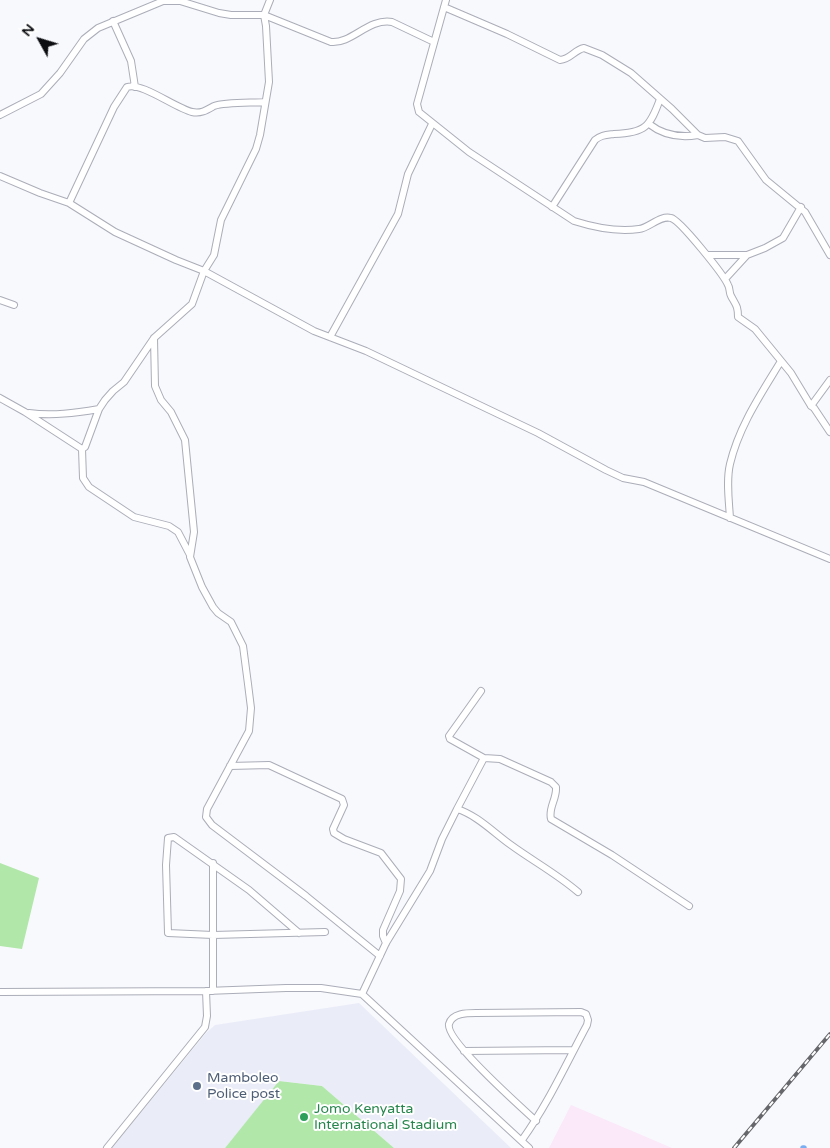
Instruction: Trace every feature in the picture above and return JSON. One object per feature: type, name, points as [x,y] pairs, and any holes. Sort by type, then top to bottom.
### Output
[{"type":"street","points":[[0,114],[41,94],[60,73],[84,39],[98,28],[162,0],[180,1],[231,15],[264,15],[330,42],[340,41],[377,22],[386,21],[434,42]]},
{"type":"street","points":[[270,0],[264,15],[269,82],[256,149],[221,220],[214,255],[204,271],[192,304],[154,338],[124,382],[113,390],[99,409],[82,449],[84,461],[83,478],[89,487],[134,517],[169,526],[178,532],[202,587],[218,613],[231,622],[243,646],[251,718],[246,736],[206,813],[206,817],[380,956]]},
{"type":"street","points":[[830,255],[802,207],[766,180],[738,141],[725,138],[705,138],[698,135],[630,73],[602,55],[584,48],[575,52],[566,60],[560,60],[445,3],[417,109],[432,124],[469,152],[574,221],[587,226],[640,229],[662,219],[672,218],[683,227],[725,279],[729,286],[731,297],[738,307],[738,317],[754,329],[791,373],[811,406],[830,432]]},
{"type":"street","points":[[113,21],[131,61],[135,86]]},
{"type":"street","points":[[68,203],[114,107],[127,87],[135,86],[193,112],[201,113],[221,104],[265,102]]},
{"type":"street","points":[[552,207],[588,149],[597,138],[604,135],[636,131],[649,124],[660,99]]},
{"type":"street","points":[[330,337],[398,214],[408,174],[432,124]]},
{"type":"street","points":[[649,124],[664,133],[698,135]]},
{"type":"street","points":[[0,176],[68,203],[116,232],[204,271],[314,330],[366,351],[538,433],[623,478],[644,482],[830,559]]},
{"type":"street","points":[[707,255],[748,255],[765,248],[783,238],[802,207]]},
{"type":"street","points":[[725,279],[748,255]]},
{"type":"street","points":[[0,300],[14,305]]},
{"type":"street","points":[[154,338],[155,386],[160,400],[171,412],[185,440],[194,532],[190,557]]},
{"type":"street","points":[[730,518],[729,466],[738,437],[749,414],[781,362]]},
{"type":"street","points":[[811,406],[830,380]]},
{"type":"street","points":[[0,398],[82,449]]},
{"type":"street","points":[[25,412],[53,415],[99,409]]},
{"type":"street","points":[[481,691],[449,738],[484,758],[500,759],[551,782],[556,787],[557,794],[549,812],[551,819],[612,855],[689,906]]},
{"type":"street","points":[[362,994],[386,942],[430,871],[442,839],[484,758]]},
{"type":"street","points":[[230,766],[268,765],[342,799],[344,805],[333,829],[334,833],[344,839],[381,852],[401,879],[400,890],[383,930],[386,942]]},
{"type":"street","points":[[457,809],[473,817],[578,892]]},
{"type":"street","points":[[299,933],[249,890],[213,863],[174,836],[170,836],[167,839],[168,933],[213,936],[299,933],[325,932]]},
{"type":"street","points":[[213,863],[214,991]]},
{"type":"street","points":[[0,992],[214,991],[321,988],[362,994],[529,1148]]},
{"type":"street","points":[[107,1148],[205,1026],[207,1016],[206,991]]},
{"type":"street","points":[[522,1140],[536,1121],[552,1094],[588,1020],[586,1014],[581,1012],[461,1014],[453,1018],[450,1024],[450,1031],[464,1051],[536,1121]]},
{"type":"street","points":[[464,1051],[573,1050]]},
{"type":"shaded area","points":[[359,1003],[511,1148],[394,1148],[322,1086],[280,1081],[225,1148],[112,1148],[206,1033],[215,1025]]},
{"type":"shaded area","points":[[571,1105],[672,1148],[549,1148]]},
{"type":"green space","points":[[0,863],[39,878],[22,949],[0,946]]},
{"type":"green space","name":"Jomo Kenyatta International Stadium","points":[[279,1081],[322,1086],[394,1148],[225,1148]]},
{"type":"railway","points":[[734,1148],[830,1034]]},
{"type":"place","name":"Mamboleo Police post","points":[[197,1086]]},
{"type":"place","name":"Jomo Kenyatta International Stadium","points":[[304,1117]]}]
